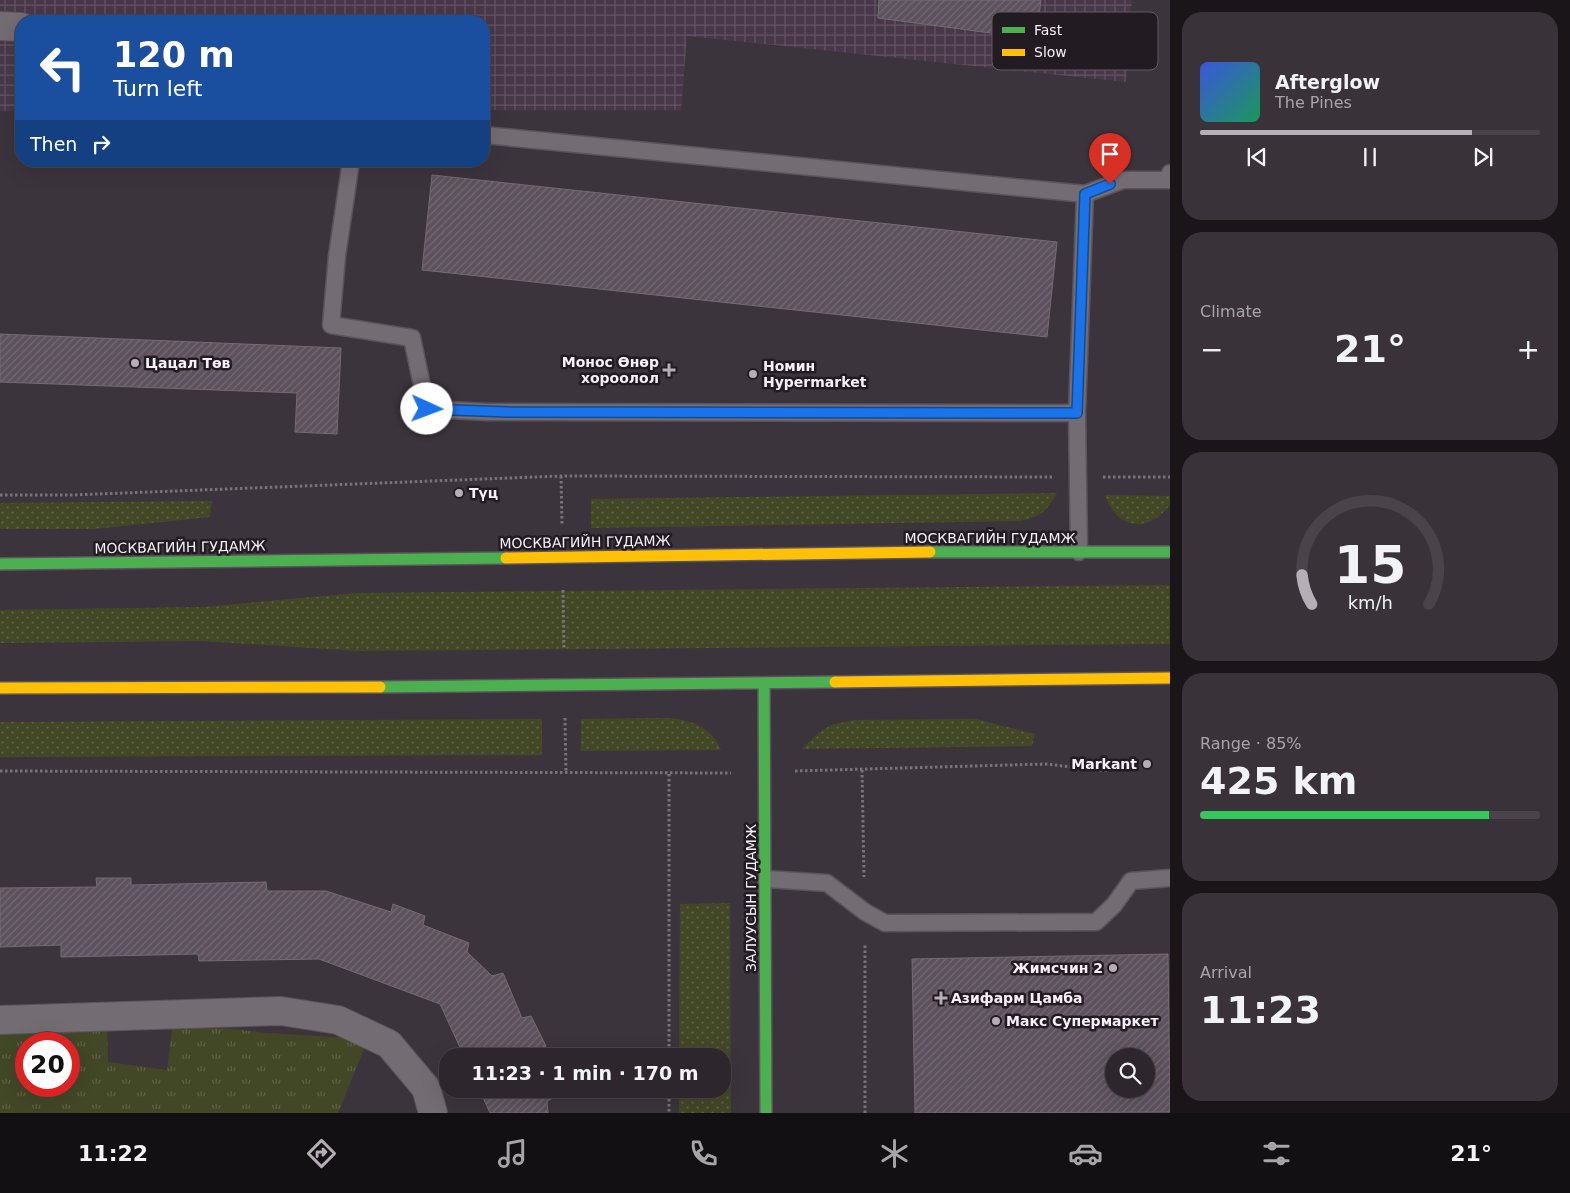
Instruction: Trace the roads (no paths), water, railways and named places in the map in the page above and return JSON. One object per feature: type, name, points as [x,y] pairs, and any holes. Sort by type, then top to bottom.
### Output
[{"type":"main road","name":"МОСКВАГИЙН ГУДАМЖ","points":[[0,564],[1170,552]]},
{"type":"main road","points":[[0,688],[764,683],[1170,678]]},
{"type":"main road","name":"ЗАЛУУСЫН ГУДАМЖ","points":[[764,683],[766,772],[766,1113]]},
{"type":"street","points":[[0,26],[15,27]]},
{"type":"street","points":[[0,1020],[281,1012],[338,1020],[389,1044],[426,1088],[433,1113]]},
{"type":"lane","points":[[490,136],[1085,194],[1123,180],[1170,177]]},
{"type":"lane","points":[[350,167],[337,256],[331,325],[412,338],[427,409],[508,412],[1077,413]]},
{"type":"lane","points":[[1079,552],[1077,413],[1085,194]]},
{"type":"lane","points":[[766,879],[827,883],[865,912],[885,923],[1096,922],[1114,905],[1131,881],[1170,878]]},
{"type":"place","name":"Цацал Төв","points":[[135,363]]},
{"type":"place","name":"Монос Өнөр хороолол","points":[[669,370]]},
{"type":"place","name":"Номин Hyрermarket","points":[[753,374]]},
{"type":"place","name":"Түц","points":[[459,493]]},
{"type":"place","name":"Markant","points":[[1147,764]]},
{"type":"place","name":"Жимсчин 2","points":[[1113,968]]},
{"type":"place","name":"Азифарм Цамба","points":[[941,998]]},
{"type":"place","name":"Макс Супермаркет","points":[[996,1021]]}]
